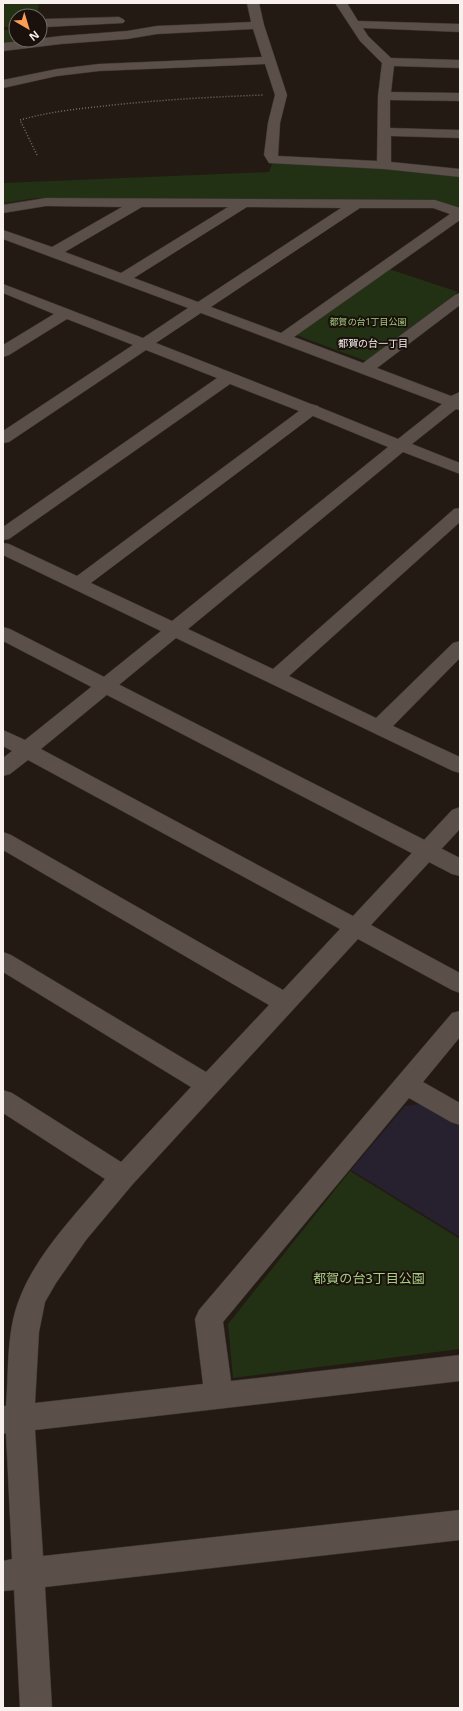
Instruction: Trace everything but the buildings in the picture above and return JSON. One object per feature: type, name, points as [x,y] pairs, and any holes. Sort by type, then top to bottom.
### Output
[{"type":"street","points":[[253,3],[258,25],[281,95],[274,123],[271,155],[274,160],[384,165],[460,173]]},
{"type":"street","points":[[341,3],[364,38],[388,62],[460,64]]},
{"type":"street","points":[[48,23],[137,20],[157,30]]},
{"type":"street","points":[[356,24],[460,28]]},
{"type":"street","points":[[3,47],[61,40],[127,35],[157,30],[258,25]]},
{"type":"street","points":[[3,84],[48,74],[96,68],[270,60]]},
{"type":"street","points":[[384,165],[384,96],[388,62]]},
{"type":"street","points":[[384,96],[460,97]]},
{"type":"street","points":[[385,132],[460,134]]},
{"type":"street","points":[[3,209],[46,202],[435,204],[460,214]]},
{"type":"street","points":[[53,253],[140,202]]},
{"type":"street","points":[[122,279],[244,203]]},
{"type":"street","points":[[3,438],[356,204]]},
{"type":"street","points":[[283,338],[460,214]]},
{"type":"street","points":[[3,234],[199,308],[458,401]]},
{"type":"street","points":[[3,288],[401,444],[460,469]]},
{"type":"street","points":[[366,369],[460,298]]},
{"type":"street","points":[[3,352],[66,313]]},
{"type":"street","points":[[3,536],[229,377]]},
{"type":"street","points":[[3,769],[401,444],[458,401]]},
{"type":"street","points":[[78,584],[312,409]]},
{"type":"street","points":[[274,678],[460,513]]},
{"type":"street","points":[[3,548],[460,766]]},
{"type":"street","points":[[3,633],[460,868]]},
{"type":"street","points":[[378,727],[460,647]]},
{"type":"street","points":[[3,737],[460,984]]},
{"type":"street","points":[[36,1708],[16,1575],[12,1419],[25,1332],[32,1301],[46,1274],[77,1232],[123,1177],[460,815]]},
{"type":"street","points":[[3,840],[286,1002]]},
{"type":"street","points":[[3,961],[209,1086]]},
{"type":"street","points":[[219,1396],[210,1319],[460,1020]]},
{"type":"street","points":[[406,1084],[460,1115]]},
{"type":"street","points":[[3,1100],[123,1177]]},
{"type":"street","points":[[12,1419],[460,1368]]},
{"type":"street","points":[[16,1575],[460,1525]]},
{"type":"path","points":[[37,155],[20,120],[44,113],[182,98],[281,95]]},
{"type":"shaded area","points":[[427,1103],[460,1121],[460,1237],[351,1170],[405,1106]]},
{"type":"green space","points":[[3,3],[39,3],[38,8],[8,8],[8,27],[3,27]]},
{"type":"green space","points":[[3,30],[8,30],[8,42],[3,43]]},
{"type":"green space","points":[[273,162],[383,167],[460,176],[460,209],[437,200],[37,198],[3,203],[3,183],[269,172]]},
{"type":"green space","name":"都賀の台1丁目公園","points":[[389,269],[458,292],[366,361],[296,335]]},
{"type":"green space","name":"都賀の台3丁目公園","points":[[350,1171],[460,1239],[460,1349],[233,1378],[228,1324]]},
{"type":"district","name":"都賀の台一丁目","points":[[373,343]]}]
